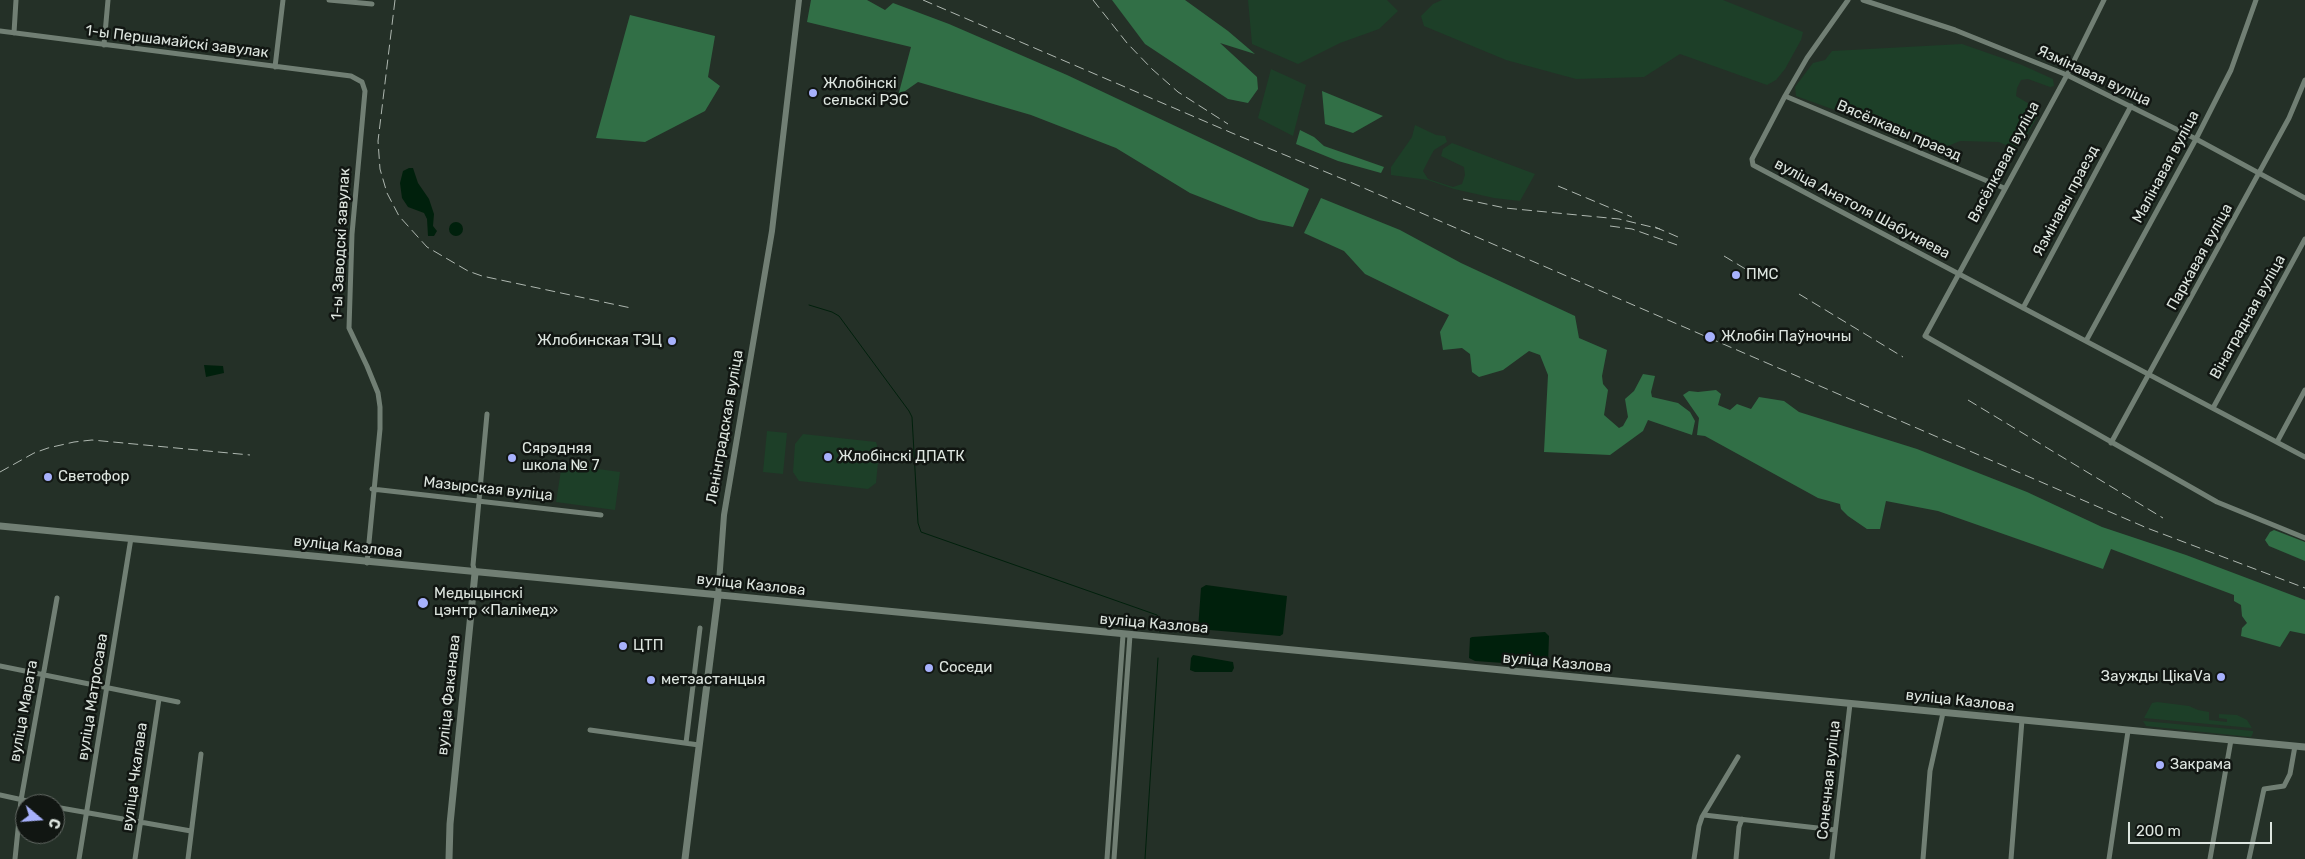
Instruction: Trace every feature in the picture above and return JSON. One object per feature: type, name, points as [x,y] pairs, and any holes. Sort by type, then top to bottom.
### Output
[{"type":"main road","name":"вуліца Казлова","points":[[0,526],[367,563],[2305,747]]},
{"type":"main road","name":"вуліца Факанава","points":[[449,859],[450,824],[475,573]]},
{"type":"main road","name":"Ленінградская вуліца","points":[[685,859],[718,596]]},
{"type":"street","points":[[14,33],[16,0]]},
{"type":"street","points":[[104,45],[108,0]]},
{"type":"street","points":[[275,67],[283,0]]},
{"type":"street","points":[[329,0],[372,4]]},
{"type":"street","name":"Ленінградская вуліца","points":[[718,596],[724,515],[774,214],[799,0]]},
{"type":"street","points":[[1784,96],[1807,58],[1848,0]]},
{"type":"street","name":"Язмінавая вуліца","points":[[1863,0],[1955,30],[2066,74],[2196,138],[2305,198]]},
{"type":"street","name":"Вясёлкавая вуліца","points":[[2104,0],[1926,336],[2111,443]]},
{"type":"street","name":"Малінавая вуліца","points":[[2086,341],[2231,70],[2256,0]]},
{"type":"street","name":"1-ы Першамайскі завулак","points":[[0,31],[351,76]]},
{"type":"street","name":"1-ы Заводскі завулак","points":[[351,76],[362,82],[365,91],[352,234],[349,328],[367,366],[377,392],[380,407],[380,429],[372,489],[367,563]]},
{"type":"street","name":"Паркавая вуліца","points":[[2111,443],[2289,118],[2305,80]]},
{"type":"street","name":"вуліца Анатоля Шабуняева","points":[[1784,96],[1752,159],[1753,165],[2305,457]]},
{"type":"street","name":"Вясёлкавы праезд","points":[[1784,96],[2004,188]]},
{"type":"street","name":"Язмінавы праезд","points":[[2023,308],[2131,106]]},
{"type":"street","name":"Вінаградная вуліца","points":[[2213,408],[2305,239]]},
{"type":"street","points":[[2277,442],[2305,390]]},
{"type":"street","name":"вуліца Факанава","points":[[475,573],[473,565],[487,414]]},
{"type":"street","points":[[2111,443],[2217,502],[2305,538]]},
{"type":"street","name":"Мазырская вуліца","points":[[372,489],[601,514]]},
{"type":"street","name":"вуліца Матросава","points":[[79,859],[131,538]]},
{"type":"street","name":"вуліца Марата","points":[[22,794],[57,598]]},
{"type":"street","points":[[686,744],[700,628]]},
{"type":"street","points":[[1107,859],[1126,635]]},
{"type":"street","points":[[1114,859],[1126,635]]},
{"type":"street","points":[[0,666],[106,689],[178,702]]},
{"type":"street","name":"вуліца Чкалава","points":[[136,859],[160,699]]},
{"type":"street","name":"Сонечная вуліца","points":[[1832,859],[1850,704]]},
{"type":"street","points":[[1923,859],[1930,771],[1943,713]]},
{"type":"street","points":[[2011,859],[2022,720]]},
{"type":"street","points":[[590,730],[699,745]]},
{"type":"street","points":[[2109,859],[2128,731]]},
{"type":"street","points":[[2210,859],[2231,740]]},
{"type":"street","points":[[2249,859],[2264,788],[2284,786],[2290,774],[2295,746]]},
{"type":"street","points":[[188,859],[201,754]]},
{"type":"street","points":[[1694,859],[1698,826],[1738,757]]},
{"type":"street","points":[[0,795],[15,799]]},
{"type":"street","points":[[65,809],[191,832]]},
{"type":"street","points":[[1704,815],[1716,818],[1742,819],[1836,830]]},
{"type":"street","points":[[1736,859],[1739,827],[1742,819]]},
{"type":"street","name":"вуліца Марата","points":[[15,859],[17,844]]},
{"type":"shaded area","points":[[1248,0],[1387,0],[1398,11],[1379,29],[1340,43],[1298,64],[1252,44]]},
{"type":"shaded area","points":[[1442,0],[1723,0],[1803,32],[1801,40],[1785,69],[1776,80],[1767,85],[1680,54],[1644,77],[1576,79],[1506,60],[1424,26],[1421,16],[1433,4]]},
{"type":"shaded area","points":[[1962,44],[2022,65],[2053,79],[2054,86],[2050,87],[2028,79],[2021,80],[2016,96],[2036,108],[2039,114],[2022,143],[2014,149],[1999,142],[1960,141],[1948,146],[1932,143],[1910,131],[1871,123],[1796,96],[1795,87],[1813,63],[1825,60],[1832,51]]},
{"type":"shaded area","points":[[1271,69],[1306,85],[1293,136],[1258,118]]},
{"type":"shaded area","points":[[1415,125],[1436,135],[1445,136],[1447,142],[1434,150],[1428,161],[1423,171],[1428,179],[1453,187],[1462,184],[1465,175],[1464,167],[1441,156],[1443,149],[1452,143],[1535,174],[1520,201],[1494,198],[1454,189],[1428,180],[1391,175],[1391,167],[1412,137]]},
{"type":"shaded area","points":[[413,168],[418,183],[429,199],[434,214],[433,226],[437,231],[434,236],[428,236],[427,219],[424,213],[408,207],[402,198],[400,183],[403,171]]},
{"type":"shaded area","points":[[453,222],[459,222],[463,229],[459,236],[453,236],[449,232],[449,226]]},
{"type":"shaded area","points":[[204,365],[223,366],[224,373],[206,377]]},
{"type":"shaded area","points":[[767,431],[787,433],[783,474],[763,472]]},
{"type":"shaded area","points":[[803,434],[876,442],[879,452],[876,483],[868,489],[799,481],[793,472],[795,444]]},
{"type":"shaded area","points":[[562,464],[620,472],[615,510],[556,502]]},
{"type":"shaded area","points":[[1206,585],[1287,596],[1283,634],[1280,636],[1198,629],[1201,588]]},
{"type":"shaded area","points":[[1545,632],[1549,636],[1548,665],[1546,666],[1475,661],[1469,658],[1470,638],[1472,637]]},
{"type":"shaded area","points":[[1193,655],[1233,662],[1234,668],[1232,672],[1195,672],[1190,670]]},
{"type":"shaded area","points":[[2152,703],[2189,706],[2209,712],[2209,720],[2227,722],[2227,719],[2219,718],[2219,714],[2237,715],[2247,720],[2252,728],[2144,718]]},
{"type":"shaded area","points":[[2143,721],[2253,731],[2253,733],[2251,737],[2146,726]]},
{"type":"green space","points":[[811,0],[867,0],[885,10],[893,3],[949,24],[1067,75],[1309,189],[1293,227],[1259,220],[1190,193],[1116,148],[1031,115],[918,82],[898,96],[911,47],[807,22]]},
{"type":"green space","points":[[1112,0],[1185,0],[1228,31],[1255,54],[1220,43],[1257,77],[1258,89],[1248,103],[1228,99],[1145,44]]},
{"type":"green space","points":[[630,15],[715,36],[708,77],[720,86],[705,111],[645,142],[596,138]]},
{"type":"green space","points":[[1322,91],[1383,116],[1353,133],[1325,124]]},
{"type":"green space","points":[[1300,130],[1314,137],[1324,146],[1384,167],[1381,173],[1338,161],[1296,144]]},
{"type":"green space","points":[[1321,198],[1400,230],[1461,263],[1575,316],[1579,338],[1607,350],[1602,376],[1603,384],[1608,390],[1604,415],[1619,428],[1623,426],[1628,417],[1625,399],[1634,391],[1643,374],[1655,376],[1651,392],[1652,397],[1678,403],[1690,412],[1695,421],[1692,435],[1648,420],[1643,431],[1610,455],[1544,452],[1548,375],[1540,355],[1529,351],[1503,370],[1479,377],[1472,372],[1470,354],[1462,348],[1443,350],[1440,332],[1449,315],[1365,274],[1344,251],[1304,233]]},
{"type":"green space","points":[[1716,390],[1721,394],[1718,405],[1730,410],[1737,404],[1751,409],[1759,397],[1784,401],[1799,412],[1917,449],[2027,492],[2102,527],[2186,555],[2305,600],[2305,634],[2290,631],[2280,647],[2241,636],[2242,628],[2247,623],[2242,616],[2241,605],[2234,601],[2234,595],[2111,549],[2103,569],[1938,511],[1886,501],[1880,529],[1867,529],[1848,516],[1841,509],[1840,504],[1818,498],[1705,436],[1697,435],[1699,418],[1683,395],[1689,391]]},
{"type":"green space","points":[[2274,530],[2305,542],[2305,561],[2269,546],[2265,540],[2270,532]]},
{"type":"waterway","points":[[809,305],[839,316],[912,417],[918,523],[921,532],[1157,615],[1161,620],[1160,632]]},
{"type":"waterway","points":[[1162,620],[1197,623]]},
{"type":"waterway","points":[[1145,859],[1158,658]]},
{"type":"railway","points":[[395,0],[378,141],[380,169],[387,193],[399,216],[427,247],[468,271],[482,276],[631,308]]},
{"type":"railway","points":[[923,0],[1350,182],[2147,528],[2305,588]]},
{"type":"railway","points":[[1093,0],[1127,43],[1152,69],[1178,92],[1228,124]]},
{"type":"railway","points":[[1558,186],[1632,217]]},
{"type":"railway","points":[[1463,199],[1505,208],[1619,219],[1660,229]]},
{"type":"railway","points":[[1610,226],[1632,229],[1680,246]]},
{"type":"railway","points":[[1655,227],[1678,237]]},
{"type":"railway","points":[[1724,256],[1757,276]]},
{"type":"railway","points":[[1799,294],[1903,357]]},
{"type":"railway","points":[[1968,400],[2163,518]]},
{"type":"railway","points":[[0,472],[34,453],[48,448],[92,440],[250,455]]},
{"type":"place","name":"Жлобінскі сельскі РЭС","points":[[813,93]]},
{"type":"place","name":"ПМС","points":[[1736,275]]},
{"type":"place","name":"Жлобін Паўночны","points":[[1710,337]]},
{"type":"place","name":"Жлобинская ТЭЦ","points":[[672,341]]},
{"type":"place","name":"Жлобінскі ДПАТК","points":[[828,457]]},
{"type":"place","name":"Сярэдняя школа № 7","points":[[512,458]]},
{"type":"place","name":"Светофор","points":[[48,477]]},
{"type":"place","name":"Медыцынскі цэнтр «Палімед»","points":[[423,603]]},
{"type":"place","name":"ЦТП","points":[[623,646]]},
{"type":"place","name":"Соседи","points":[[929,668]]},
{"type":"place","name":"Заужды ЦікаVа","points":[[2221,677]]},
{"type":"place","name":"метэастанцыя","points":[[651,680]]},
{"type":"place","name":"Закрама","points":[[2160,765]]}]
